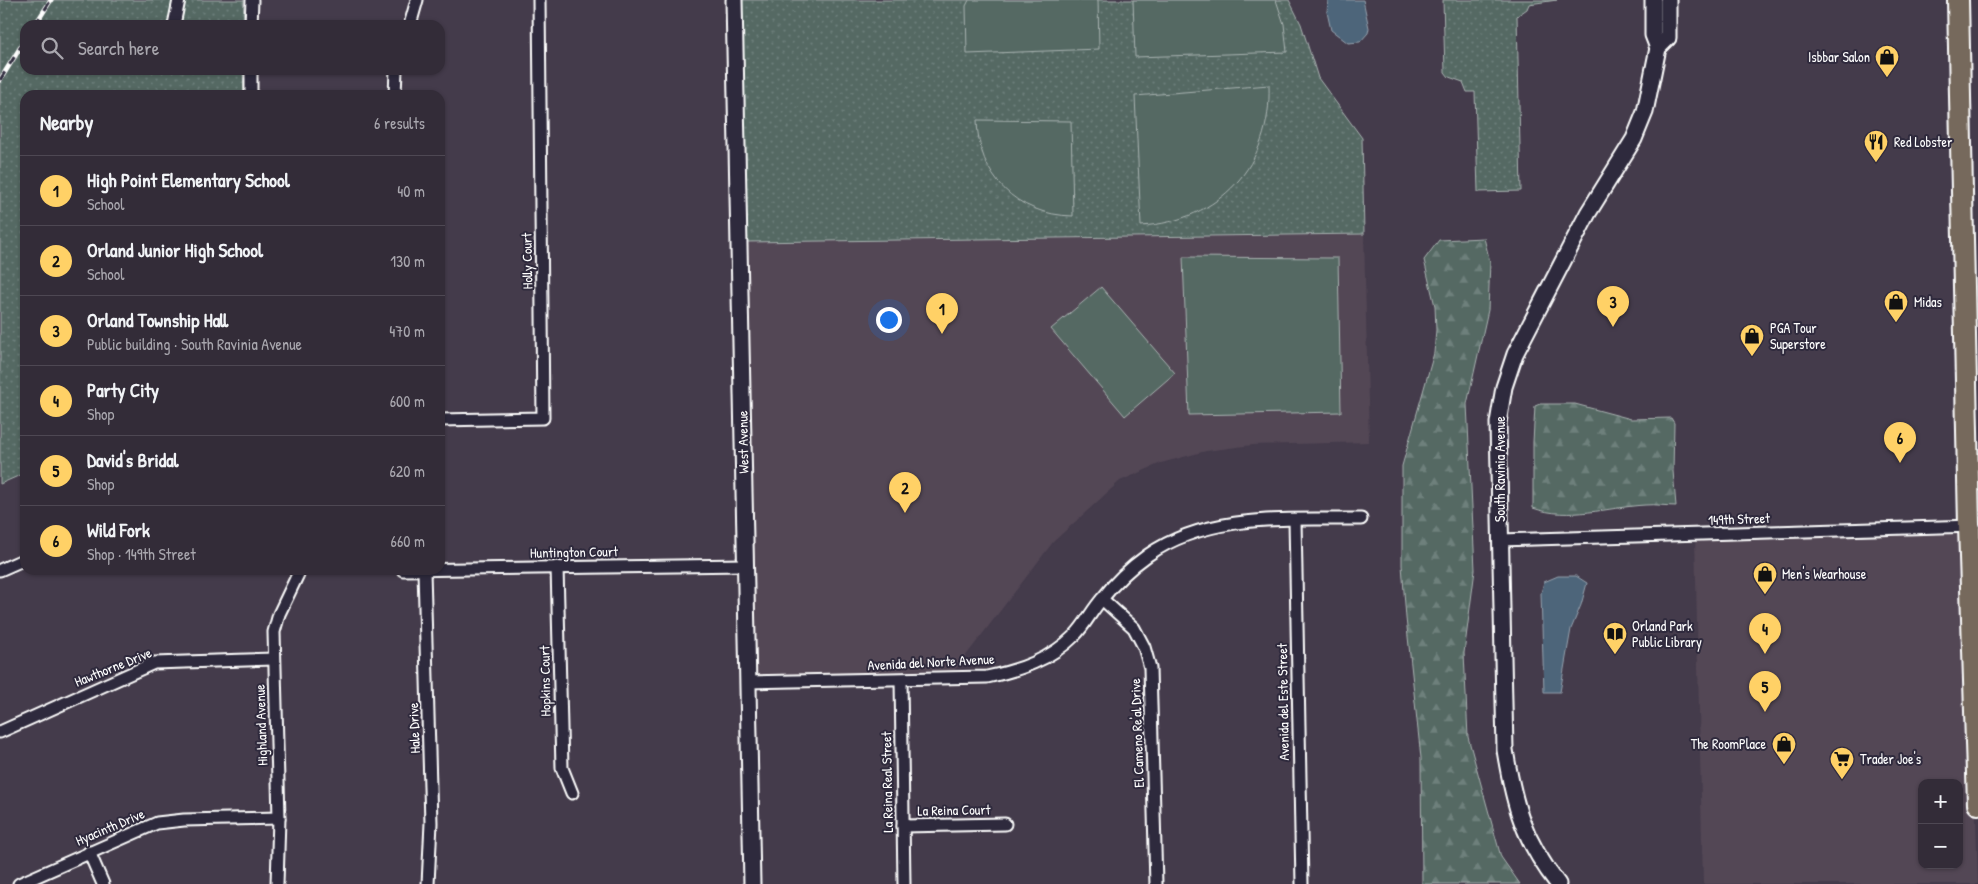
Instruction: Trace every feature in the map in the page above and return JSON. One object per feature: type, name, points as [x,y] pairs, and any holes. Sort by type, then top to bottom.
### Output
[{"type":"highway","points":[[1958,0],[1973,526],[1978,804]]},
{"type":"street","points":[[175,20],[179,0]]},
{"type":"street","points":[[251,20],[252,0]]},
{"type":"street","points":[[411,20],[417,0]]},
{"type":"street","name":"Holly Court","points":[[445,420],[543,418],[539,0]]},
{"type":"street","name":"West Avenue","points":[[734,0],[752,884]]},
{"type":"street","name":"South Ravinia Avenue","points":[[1558,884],[1529,841],[1519,817],[1505,750],[1498,423],[1504,387],[1515,354],[1588,212],[1634,139],[1645,112],[1658,48],[1653,35],[1653,0]]},
{"type":"street","name":"South Ravinia Avenue","points":[[1658,48],[1668,38],[1668,0]]},
{"type":"street","points":[[251,75],[251,90]]},
{"type":"street","points":[[395,90],[396,75]]},
{"type":"street","name":"Avenida del Norte Avenue","points":[[748,682],[987,677],[1015,672],[1042,660],[1075,635],[1124,574],[1149,554],[1181,536],[1213,527],[1253,521],[1361,519]]},
{"type":"street","name":"Avenida del Este Street","points":[[1295,520],[1302,884]]},
{"type":"street","name":"149th Street","points":[[1501,540],[1973,526]]},
{"type":"street","points":[[0,570],[20,561]]},
{"type":"street","name":"Huntington Court","points":[[445,570],[745,565]]},
{"type":"street","name":"Hopkins Court","points":[[557,567],[562,768],[572,793]]},
{"type":"street","name":"Highland Avenue","points":[[277,884],[279,818],[274,632],[279,614],[298,575]]},
{"type":"street","name":"Hale Drive","points":[[424,575],[431,823],[428,884]]},
{"type":"street","name":"El Cameno Re'al Drive","points":[[1102,599],[1134,628],[1144,647],[1150,668],[1156,884]]},
{"type":"street","name":"Hawthorne Drive","points":[[0,732],[154,663],[274,660]]},
{"type":"street","name":"La Reina Real Street","points":[[901,680],[904,884]]},
{"type":"street","name":"Hyacinth Drive","points":[[18,884],[157,823],[184,820],[279,818]]},
{"type":"street","name":"La Reina Court","points":[[903,826],[1005,824]]},
{"type":"street","points":[[89,852],[103,884]]},
{"type":"shaded area","points":[[1364,234],[1369,442],[1253,445],[1206,451],[1161,463],[1120,481],[1053,542],[945,683],[751,685],[746,242]]},
{"type":"shaded area","points":[[1967,529],[1978,884],[1703,884],[1695,537]]},
{"type":"green space","points":[[0,0],[244,0],[243,20],[20,20],[20,75],[243,75],[244,90],[20,90],[20,475],[0,484]]},
{"type":"green space","points":[[738,0],[1289,0],[1301,24],[1318,78],[1362,138],[1364,234],[746,242]]},
{"type":"green space","points":[[969,0],[1098,0],[1099,49],[967,54],[966,6]]},
{"type":"green space","points":[[1133,0],[1276,0],[1284,24],[1287,52],[1135,57]]},
{"type":"green space","points":[[1443,0],[1557,0],[1529,4],[1527,9],[1517,16],[1521,191],[1478,192],[1475,92],[1467,92],[1463,82],[1449,77],[1445,72]]},
{"type":"green space","points":[[1269,85],[1268,114],[1261,140],[1251,163],[1236,184],[1217,200],[1195,213],[1169,222],[1141,226],[1135,96]]},
{"type":"green space","points":[[977,120],[1071,121],[1073,216],[1053,214],[1034,208],[1018,200],[1004,189],[993,175],[984,158],[979,140]]},
{"type":"green space","points":[[1484,238],[1490,262],[1488,310],[1467,404],[1475,570],[1464,653],[1468,737],[1501,857],[1520,884],[1422,884],[1421,758],[1402,565],[1402,466],[1434,353],[1436,330],[1435,306],[1424,260],[1439,240]]},
{"type":"green space","points":[[1183,257],[1338,258],[1341,412],[1189,415]]},
{"type":"green space","points":[[1101,287],[1175,373],[1125,416],[1051,329]]},
{"type":"green space","points":[[1540,404],[1575,404],[1631,419],[1671,418],[1674,423],[1673,471],[1676,506],[1645,505],[1575,513],[1547,512],[1533,508],[1535,406]]},
{"type":"water","points":[[1328,0],[1363,0],[1369,28],[1368,33],[1360,42],[1348,43],[1331,30],[1327,12]]},
{"type":"water","points":[[1558,576],[1576,576],[1587,583],[1581,605],[1571,629],[1560,692],[1544,692],[1541,593],[1544,582]]},
{"type":"railway","points":[[38,20],[51,0]]},
{"type":"railway","points":[[0,80],[20,48]]},
{"type":"place","name":"Isbbar Salon","points":[[1887,78]]},
{"type":"place","name":"Red Lobster","points":[[1876,163]]},
{"type":"place","name":"Midas","points":[[1896,323]]},
{"type":"place","name":"Orland Township Hall","points":[[1613,327]]},
{"type":"place","name":"High Point Elementary School","points":[[942,334]]},
{"type":"place","name":"PGA Tour Superstore","points":[[1752,357]]},
{"type":"place","name":"Wild Fork","points":[[1900,463]]},
{"type":"place","name":"Orland Junior High School","points":[[905,513]]},
{"type":"place","name":"Men's Wearhouse","points":[[1765,595]]},
{"type":"place","name":"Party City","points":[[1765,654]]},
{"type":"place","name":"Orland Park Public Library","points":[[1615,655]]},
{"type":"place","name":"David's Bridal","points":[[1765,712]]},
{"type":"place","name":"The RoomPlace","points":[[1784,765]]},
{"type":"place","name":"Trader Joe's","points":[[1842,780]]}]
